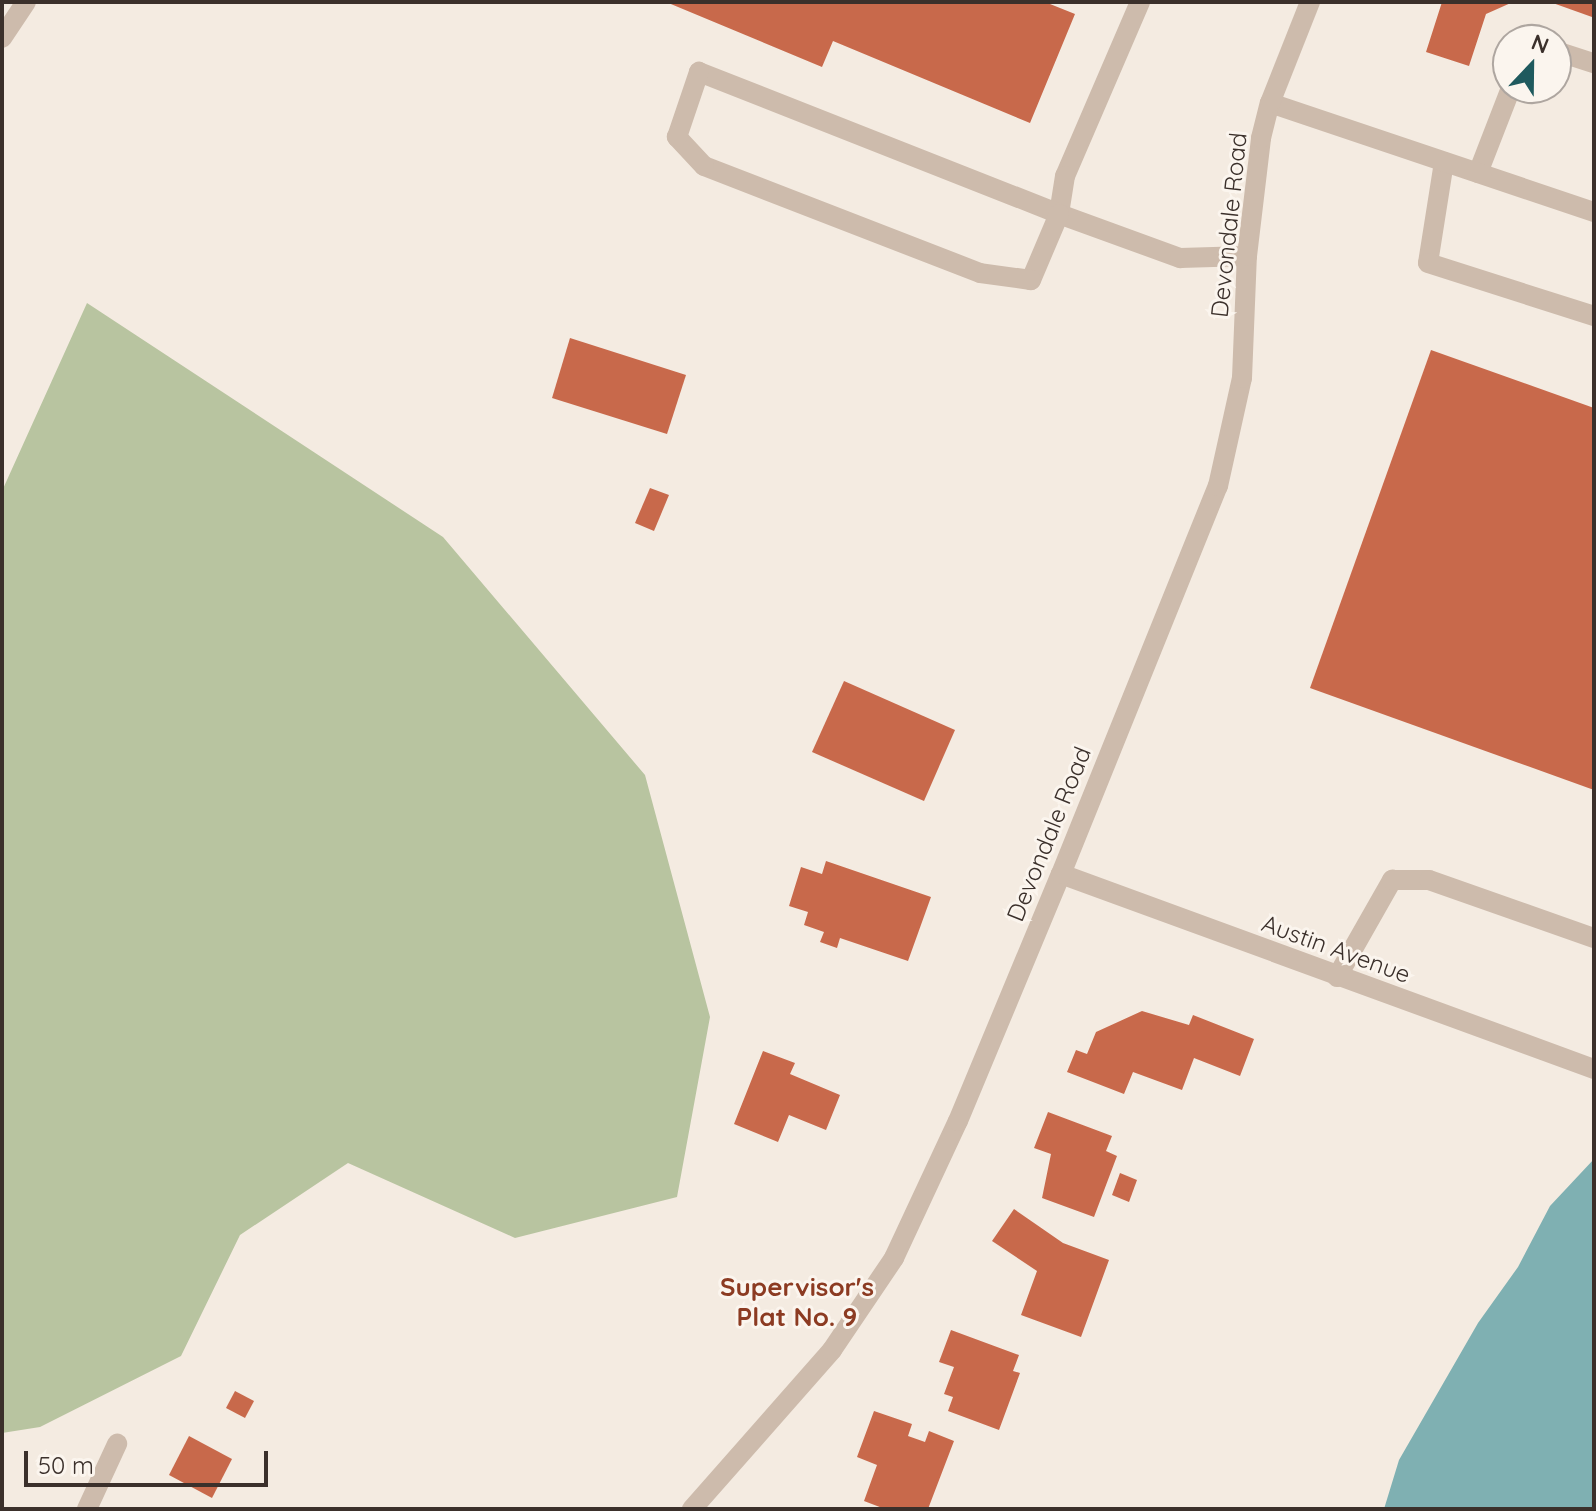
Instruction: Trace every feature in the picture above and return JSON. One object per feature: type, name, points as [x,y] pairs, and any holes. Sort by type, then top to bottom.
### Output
[{"type":"street","points":[[2,38],[26,2]]},
{"type":"street","points":[[1140,2],[1065,176],[1059,214],[1031,280],[980,273],[704,166],[677,137],[699,72],[1059,214],[1180,258],[1247,256]]},
{"type":"street","name":"Devondale Road","points":[[692,1509],[832,1350],[894,1258],[958,1121],[1061,874],[1218,486],[1242,378],[1247,256],[1270,103],[1310,2]]},
{"type":"street","points":[[1572,56],[1594,63]]},
{"type":"street","name":"Devondale Road","points":[[1270,103],[1594,212]]},
{"type":"street","points":[[1478,173],[1505,104]]},
{"type":"street","points":[[1444,162],[1428,263],[1594,316]]},
{"type":"street","name":"Austin Avenue","points":[[1061,874],[1594,1069]]},
{"type":"street","points":[[1337,977],[1392,880],[1429,880],[1594,938]]},
{"type":"street","points":[[87,1509],[117,1444]]},
{"type":"green space","points":[[87,303],[443,537],[645,775],[710,1017],[677,1197],[515,1238],[348,1163],[240,1235],[181,1356],[40,1427],[2,1433],[2,491]]},
{"type":"water","points":[[1594,1159],[1594,1509],[1384,1509],[1399,1460],[1478,1323],[1518,1267],[1550,1206]]},
{"type":"building","points":[[666,2],[1045,2],[1075,14],[1030,123],[833,41],[822,67]]},
{"type":"building","points":[[1442,2],[1513,2],[1486,14],[1469,66],[1426,52]]},
{"type":"building","points":[[1550,2],[1594,2],[1594,11],[1592,17]]},
{"type":"building","points":[[570,338],[686,375],[667,434],[552,398]]},
{"type":"building","points":[[1431,350],[1594,408],[1594,790],[1310,688]]},
{"type":"building","points":[[650,488],[669,495],[654,531],[635,523]]},
{"type":"building","points":[[844,681],[955,730],[924,801],[812,752]]},
{"type":"building","points":[[826,861],[931,897],[908,961],[840,938],[837,948],[820,942],[824,932],[804,925],[808,912],[789,906],[801,867],[822,874]]},
{"type":"building","points":[[1142,1011],[1189,1025],[1193,1015],[1254,1039],[1240,1076],[1194,1058],[1182,1090],[1133,1072],[1124,1094],[1067,1072],[1076,1050],[1087,1054],[1096,1032]]},
{"type":"building","points":[[763,1051],[795,1063],[790,1074],[840,1095],[826,1130],[789,1115],[778,1142],[734,1124]]},
{"type":"building","points":[[1048,1112],[1112,1136],[1106,1151],[1117,1156],[1094,1217],[1042,1198],[1051,1154],[1034,1148]]},
{"type":"building","points":[[1120,1173],[1137,1180],[1129,1202],[1112,1195]]},
{"type":"building","points":[[1014,1209],[1063,1243],[1109,1260],[1081,1337],[1021,1315],[1037,1271],[992,1241]]},
{"type":"building","points":[[951,1330],[1019,1355],[1013,1371],[1020,1373],[999,1430],[948,1411],[953,1397],[944,1394],[954,1367],[939,1362]]},
{"type":"building","points":[[235,1391],[254,1401],[245,1418],[226,1408]]},
{"type":"building","points":[[874,1411],[912,1424],[908,1436],[925,1442],[929,1431],[954,1441],[928,1509],[885,1509],[864,1501],[877,1465],[857,1457]]},
{"type":"building","points":[[189,1436],[232,1459],[212,1498],[169,1475]]},
{"type":"district","name":"Supervisor's Plat No. 9","points":[[797,1302]]}]
